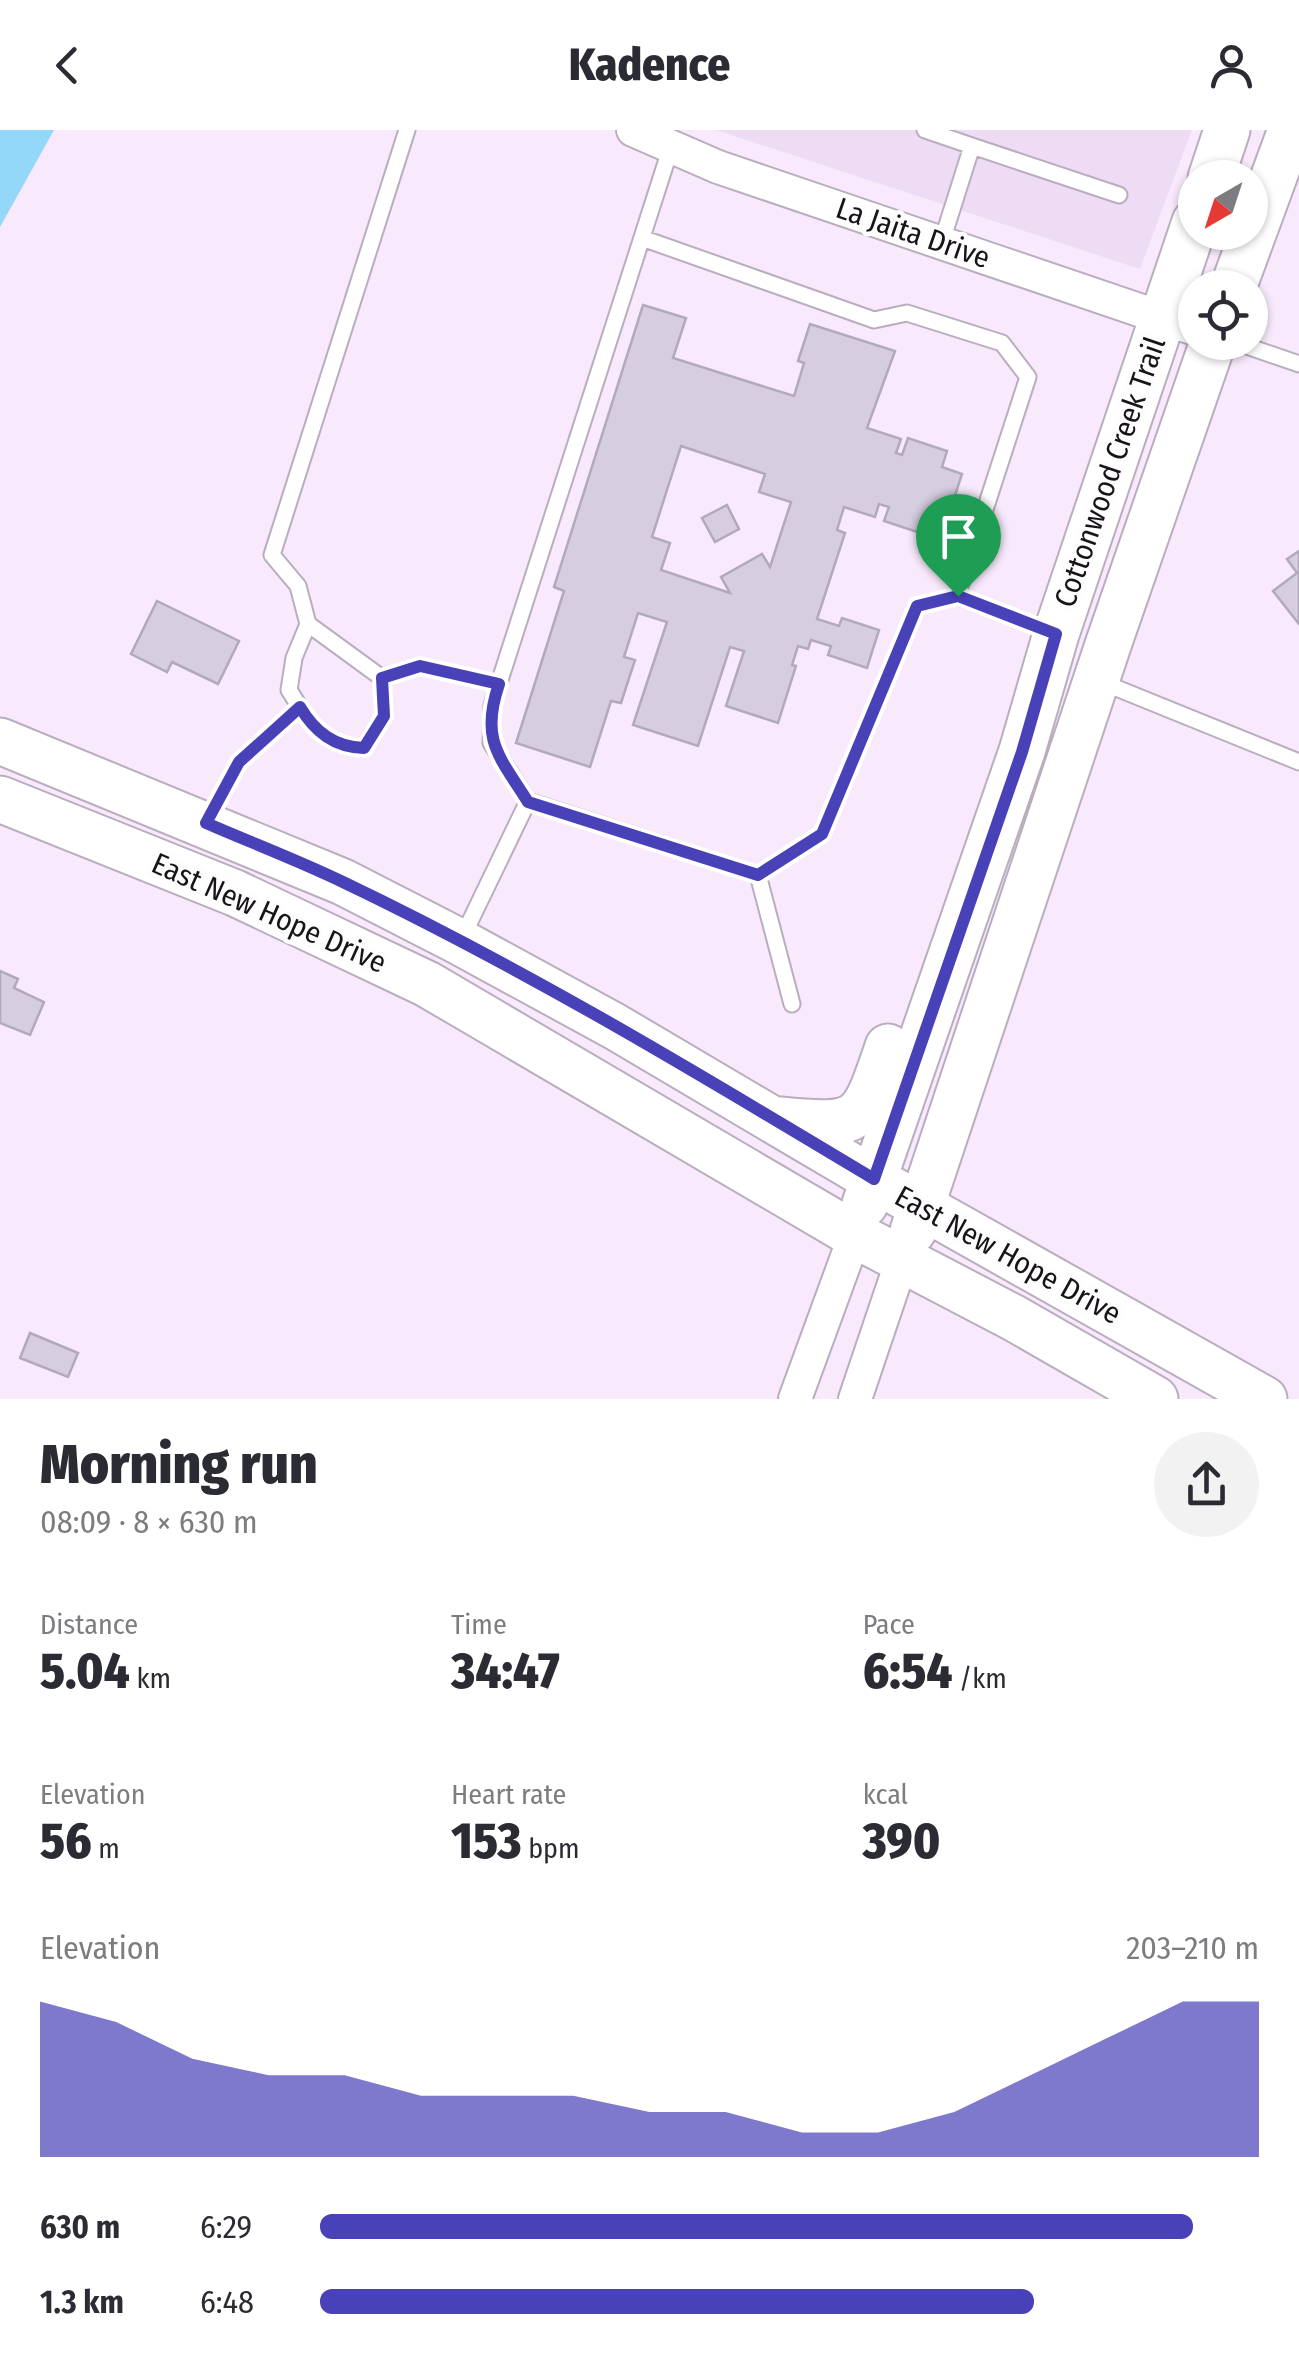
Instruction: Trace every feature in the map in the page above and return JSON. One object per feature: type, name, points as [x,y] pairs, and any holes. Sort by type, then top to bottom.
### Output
[{"type":"street","name":"La Jaita Drive","points":[[634,130],[718,167],[1178,323]]},
{"type":"street","points":[[1216,160],[1227,130]]},
{"type":"street","points":[[1240,270],[1292,130]]},
{"type":"street","name":"Cottonwood Creek Trail","points":[[856,1235],[1022,752],[1056,634],[1178,323]]},
{"type":"street","name":"Cottonwood Creek Trail","points":[[902,1260],[1207,360]]},
{"type":"street","name":"East New Hope Drive","points":[[0,741],[344,882],[460,942],[1264,1399]]},
{"type":"street","points":[[775,1120],[832,1125],[853,1119],[870,1100],[966,830],[1022,752]]},
{"type":"street","name":"East New Hope Drive","points":[[0,799],[235,894],[428,984],[856,1235],[1014,1318],[1155,1399]]},
{"type":"street","points":[[795,1399],[856,1235]]},
{"type":"street","points":[[855,1399],[902,1260]]},
{"type":"lane","points":[[925,130],[1119,195]]},
{"type":"lane","points":[[382,678],[384,716],[364,748],[340,747],[310,723],[290,690],[294,658],[308,624],[298,586],[272,555],[401,133]]},
{"type":"lane","points":[[941,244],[972,146]]},
{"type":"lane","points":[[671,147],[492,705],[491,743],[528,802],[758,875]]},
{"type":"lane","points":[[642,238],[874,320],[907,313],[1002,343],[1028,377],[958,596]]},
{"type":"lane","points":[[1268,353],[1299,364]]},
{"type":"lane","points":[[758,875],[822,834],[917,606],[958,596],[1056,634]]},
{"type":"lane","points":[[308,624],[382,678]]},
{"type":"lane","points":[[382,678],[420,666],[499,684]]},
{"type":"lane","points":[[1097,680],[1299,762]]},
{"type":"lane","points":[[206,823],[239,762],[300,707]]},
{"type":"lane","points":[[460,942],[528,802]]},
{"type":"lane","points":[[758,875],[792,1004]]},
{"type":"shaded area","points":[[716,130],[1192,130],[1140,269]]},
{"type":"water","points":[[0,130],[54,130],[0,227]]},
{"type":"building","points":[[643,305],[686,318],[673,358],[794,396],[804,363],[798,361],[810,324],[895,351],[867,428],[901,439],[896,453],[902,455],[908,438],[947,451],[942,467],[962,474],[945,526],[927,521],[923,534],[884,521],[889,507],[879,504],[875,517],[844,507],[837,530],[845,533],[817,619],[839,626],[842,618],[879,630],[867,668],[828,655],[831,646],[811,640],[808,649],[798,646],[792,665],[796,666],[778,723],[726,706],[744,651],[730,647],[698,746],[633,725],[667,622],[638,613],[624,657],[635,660],[621,703],[611,701],[590,767],[516,743],[564,591],[554,587]],"holes":[[[681,446],[765,474],[759,492],[791,502],[770,567],[762,554],[721,577],[730,593],[661,570],[670,543],[652,537]]]},
{"type":"building","points":[[727,505],[739,529],[715,542],[702,518]]},
{"type":"building","points":[[1299,551],[1299,624],[1273,591],[1297,573],[1287,559]]},
{"type":"building","points":[[157,601],[239,641],[218,684],[172,662],[167,672],[131,654]]},
{"type":"building","points":[[0,971],[18,979],[14,988],[44,1002],[30,1035],[0,1023]]},
{"type":"building","points":[[30,1333],[78,1353],[68,1377],[20,1358]]},
{"type":"route","points":[[958,596],[1056,634],[1022,752],[874,1179],[614,1026],[460,942],[344,882],[206,823],[239,762],[300,707],[310,723],[340,747],[364,748],[384,716],[382,678],[420,666],[499,684],[492,705],[491,743],[528,802],[758,875],[822,834],[917,606],[958,596]]}]
